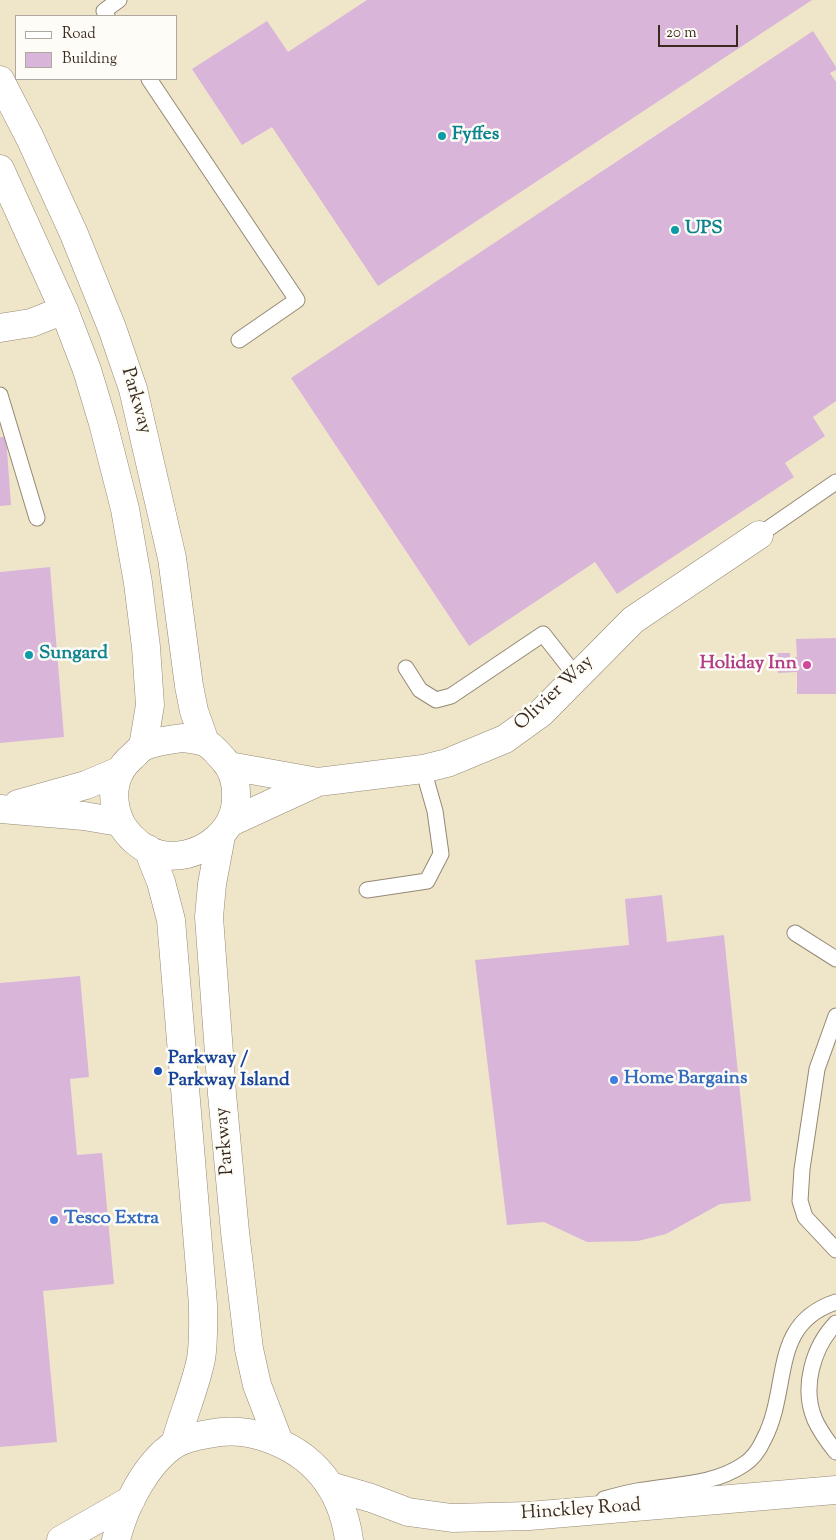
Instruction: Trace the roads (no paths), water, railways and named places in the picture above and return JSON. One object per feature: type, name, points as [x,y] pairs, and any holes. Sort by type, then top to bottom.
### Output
[{"type":"main road","name":"Parkway","points":[[0,80],[30,138],[74,234],[112,328],[133,389],[172,558],[189,686],[194,711],[204,742]]},
{"type":"main road","name":"Parkway","points":[[0,169],[64,310],[87,370],[125,509],[138,583],[146,647],[150,705],[143,747]]},
{"type":"main road","points":[[0,328],[31,323],[64,310]]},
{"type":"main road","name":"Olivier Way","points":[[229,766],[318,782],[423,769],[447,763],[476,752],[505,738],[541,713],[633,620],[759,535]]},
{"type":"main road","points":[[182,738],[204,742],[216,751],[229,766],[236,783],[237,803],[226,829],[202,849],[180,856],[159,854],[148,850],[129,836],[119,822],[114,801],[114,784],[128,760],[143,747],[162,741],[182,738]]},
{"type":"main road","points":[[4,808],[86,785],[120,771]]},
{"type":"main road","name":"Olivier Way","points":[[226,829],[318,782]]},
{"type":"main road","points":[[4,808],[84,816],[119,822]]},
{"type":"main road","name":"Parkway","points":[[226,829],[212,884],[209,917],[222,1094],[235,1232],[249,1349],[257,1385],[279,1442]]},
{"type":"main road","name":"Parkway","points":[[148,850],[161,882],[171,920],[203,1305],[201,1359],[195,1383],[182,1417],[176,1444]]},
{"type":"main road","points":[[116,1540],[120,1526],[140,1482],[153,1465],[176,1444],[193,1436],[241,1431],[279,1442],[306,1458],[330,1486],[342,1507],[350,1540]]},
{"type":"main road","name":"Hinckley Road","points":[[330,1486],[371,1498],[408,1512],[452,1518],[529,1516],[717,1502],[836,1490]]},
{"type":"main road","points":[[61,1540],[131,1500]]},
{"type":"lane","points":[[106,15],[104,11],[119,0]]},
{"type":"lane","points":[[150,80],[297,300],[239,340]]},
{"type":"lane","points":[[0,395],[37,518]]},
{"type":"lane","points":[[759,535],[836,482]]},
{"type":"lane","points":[[406,668],[420,690],[436,700],[451,696],[543,634],[576,676]]},
{"type":"lane","points":[[367,890],[427,881],[441,854],[435,811],[423,769]]},
{"type":"lane","points":[[795,933],[836,959]]},
{"type":"lane","points":[[836,1016],[817,1069],[802,1169],[800,1201],[805,1217],[836,1250]]},
{"type":"lane","points":[[529,1516],[638,1491],[706,1481],[728,1474],[746,1464],[760,1448],[769,1430],[777,1405],[787,1350],[795,1331],[809,1316],[826,1305],[836,1302]]},
{"type":"lane","points":[[836,1323],[827,1334],[811,1369],[808,1394],[814,1418],[836,1452]]},
{"type":"place","name":"Fyffes","points":[[442,136]]},
{"type":"place","name":"UPS","points":[[675,230]]},
{"type":"place","name":"Sungard","points":[[29,655]]},
{"type":"place","name":"Holiday Inn","points":[[807,665]]},
{"type":"place","name":"Parkway / Parkway Island","points":[[158,1071]]},
{"type":"place","name":"Home Bargains","points":[[614,1080]]},
{"type":"place","name":"Tesco Extra","points":[[54,1220]]}]
